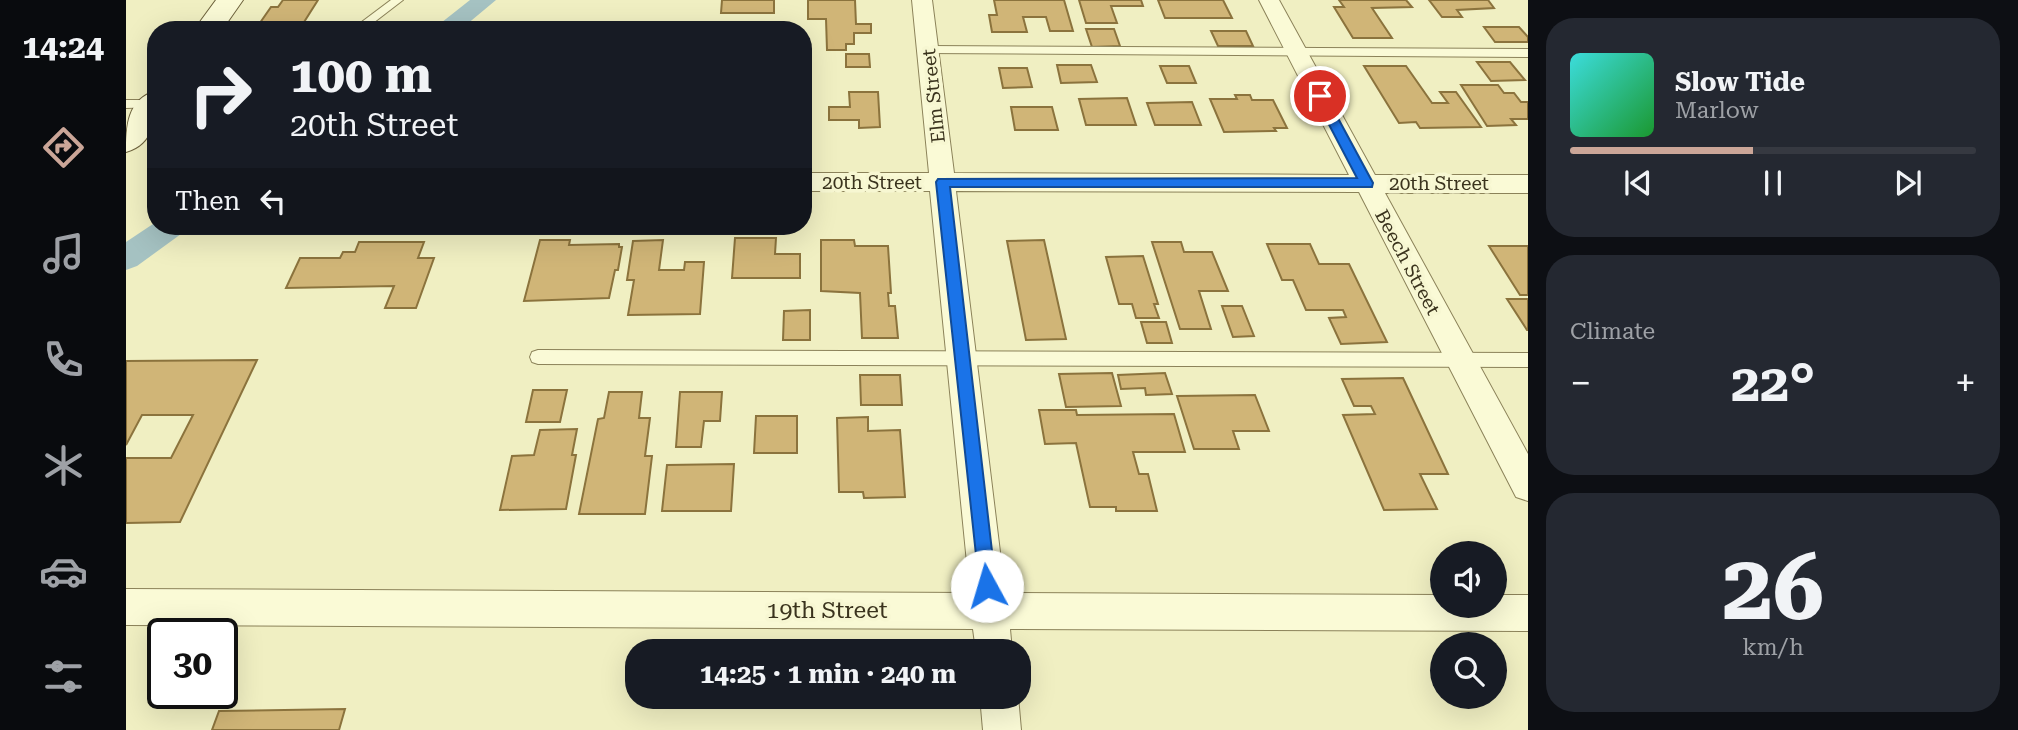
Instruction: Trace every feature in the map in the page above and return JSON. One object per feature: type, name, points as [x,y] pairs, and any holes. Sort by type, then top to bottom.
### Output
[{"type":"main road","points":[[215,21],[230,0]]},
{"type":"street","name":"Elm Street","points":[[922,0],[992,639]]},
{"type":"street","name":"Beech Street","points":[[1269,0],[1528,486]]},
{"type":"street","name":"20th Street","points":[[812,182],[1528,184]]},
{"type":"street","name":"19th Street","points":[[126,607],[1528,613]]},
{"type":"street","points":[[1000,709],[1002,730]]},
{"type":"lane","points":[[369,21],[398,0]]},
{"type":"lane","points":[[928,50],[1528,52]]},
{"type":"lane","points":[[538,357],[1528,360]]},
{"type":"building","points":[[283,0],[318,0],[305,21],[261,21],[271,7],[278,7]]},
{"type":"building","points":[[722,0],[774,0],[774,13],[721,13]]},
{"type":"building","points":[[808,0],[855,0],[856,24],[871,24],[871,33],[854,33],[854,44],[846,44],[846,50],[827,50],[826,19],[808,19]]},
{"type":"building","points":[[994,0],[1064,0],[1073,31],[1050,31],[1046,17],[1023,17],[1027,32],[992,32],[989,15],[997,15]]},
{"type":"building","points":[[1079,0],[1141,0],[1143,6],[1111,6],[1117,23],[1086,23]]},
{"type":"building","points":[[1158,0],[1223,0],[1232,18],[1165,18]]},
{"type":"building","points":[[1339,0],[1406,0],[1412,7],[1372,8],[1392,38],[1353,38],[1334,7],[1344,7]]},
{"type":"building","points":[[1429,0],[1488,0],[1494,8],[1457,10],[1462,17],[1442,17]]},
{"type":"building","points":[[1484,27],[1519,27],[1528,37],[1528,42],[1495,42]]},
{"type":"building","points":[[1086,29],[1114,29],[1120,46],[1092,47]]},
{"type":"building","points":[[1211,31],[1246,31],[1253,46],[1218,46]]},
{"type":"building","points":[[846,54],[869,54],[870,67],[846,67]]},
{"type":"building","points":[[1477,62],[1510,62],[1525,80],[1491,81]]},
{"type":"building","points":[[1057,65],[1091,65],[1097,82],[1061,83]]},
{"type":"building","points":[[1160,66],[1189,66],[1196,83],[1167,83]]},
{"type":"building","points":[[1364,66],[1406,66],[1432,103],[1448,103],[1440,92],[1456,92],[1481,127],[1420,128],[1416,122],[1399,123]]},
{"type":"building","points":[[999,68],[1027,68],[1032,87],[1003,88]]},
{"type":"building","points":[[1461,85],[1498,85],[1504,93],[1514,93],[1521,102],[1528,102],[1528,119],[1511,119],[1516,125],[1487,126]]},
{"type":"building","points":[[849,92],[878,92],[880,127],[859,128],[859,120],[829,120],[829,107],[850,107]]},
{"type":"building","points":[[1235,95],[1250,95],[1252,100],[1273,100],[1287,128],[1274,128],[1276,131],[1224,132],[1210,99],[1237,99]]},
{"type":"building","points":[[1127,98],[1136,125],[1086,125],[1079,99]]},
{"type":"building","points":[[1192,102],[1201,125],[1155,125],[1147,103]]},
{"type":"building","points":[[1011,107],[1052,107],[1058,130],[1015,130]]},
{"type":"building","points":[[735,238],[776,238],[775,254],[800,254],[800,278],[732,278]]},
{"type":"building","points":[[540,240],[570,240],[569,245],[619,244],[619,247],[622,247],[618,270],[615,270],[609,298],[524,301]]},
{"type":"building","points":[[663,240],[659,270],[684,270],[685,262],[704,262],[700,314],[628,315],[634,280],[627,280],[633,241]]},
{"type":"building","points":[[821,240],[854,240],[855,246],[888,246],[891,293],[888,293],[889,306],[895,306],[898,338],[862,338],[860,293],[821,291]]},
{"type":"building","points":[[1044,240],[1066,339],[1026,340],[1007,241]]},
{"type":"building","points":[[359,242],[424,242],[418,258],[434,258],[416,308],[385,308],[394,286],[286,288],[300,258],[340,258],[343,252],[355,252]]},
{"type":"building","points":[[1152,242],[1181,242],[1184,252],[1212,252],[1228,291],[1199,291],[1211,329],[1180,329]]},
{"type":"building","points":[[1267,244],[1310,244],[1319,264],[1349,264],[1387,342],[1341,344],[1329,318],[1346,317],[1343,310],[1306,310],[1293,280],[1282,280]]},
{"type":"building","points":[[1489,246],[1528,246],[1528,295],[1520,295]]},
{"type":"building","points":[[1143,256],[1158,304],[1154,304],[1159,318],[1136,318],[1132,304],[1119,304],[1106,257]]},
{"type":"building","points":[[1507,299],[1528,299],[1528,330],[1527,330]]},
{"type":"building","points":[[1222,306],[1242,306],[1254,336],[1233,337]]},
{"type":"building","points":[[810,310],[810,340],[783,340],[784,311]]},
{"type":"building","points":[[1141,322],[1166,322],[1172,343],[1147,343]]},
{"type":"building","points":[[257,360],[180,522],[126,523],[126,458],[171,458],[193,415],[142,415],[126,445],[126,361]]},
{"type":"building","points":[[1112,373],[1121,406],[1066,407],[1059,374]]},
{"type":"building","points":[[1165,373],[1172,394],[1146,395],[1145,388],[1121,389],[1118,375]]},
{"type":"building","points":[[860,375],[900,375],[902,405],[861,405]]},
{"type":"building","points":[[1403,378],[1448,474],[1420,474],[1437,509],[1384,510],[1343,415],[1375,414],[1371,406],[1354,406],[1342,379]]},
{"type":"building","points":[[533,390],[567,390],[560,422],[526,422]]},
{"type":"building","points":[[609,392],[642,392],[639,418],[650,418],[645,456],[652,456],[645,514],[579,514],[598,419],[604,418]]},
{"type":"building","points":[[680,392],[722,392],[720,421],[704,421],[701,447],[676,447]]},
{"type":"building","points":[[1255,395],[1269,431],[1233,431],[1239,449],[1194,449],[1177,396]]},
{"type":"building","points":[[1039,410],[1076,410],[1077,415],[1174,414],[1185,452],[1133,452],[1139,474],[1148,474],[1157,511],[1116,511],[1116,507],[1090,507],[1076,443],[1045,444]]},
{"type":"building","points":[[756,416],[797,416],[797,453],[754,453]]},
{"type":"building","points":[[868,417],[868,431],[900,430],[905,497],[864,498],[863,492],[839,492],[837,418]]},
{"type":"building","points":[[577,429],[572,455],[576,455],[566,509],[500,510],[512,456],[534,455],[540,430]]},
{"type":"building","points":[[734,464],[731,511],[662,511],[667,465]]},
{"type":"building","points":[[345,709],[339,730],[212,730],[219,711]]},
{"type":"waterway","points":[[456,21],[485,0]]},
{"type":"waterway","points":[[126,258],[158,235]]},
{"type":"route","points":[[987,586],[942,182],[1367,183],[1320,96]]}]
